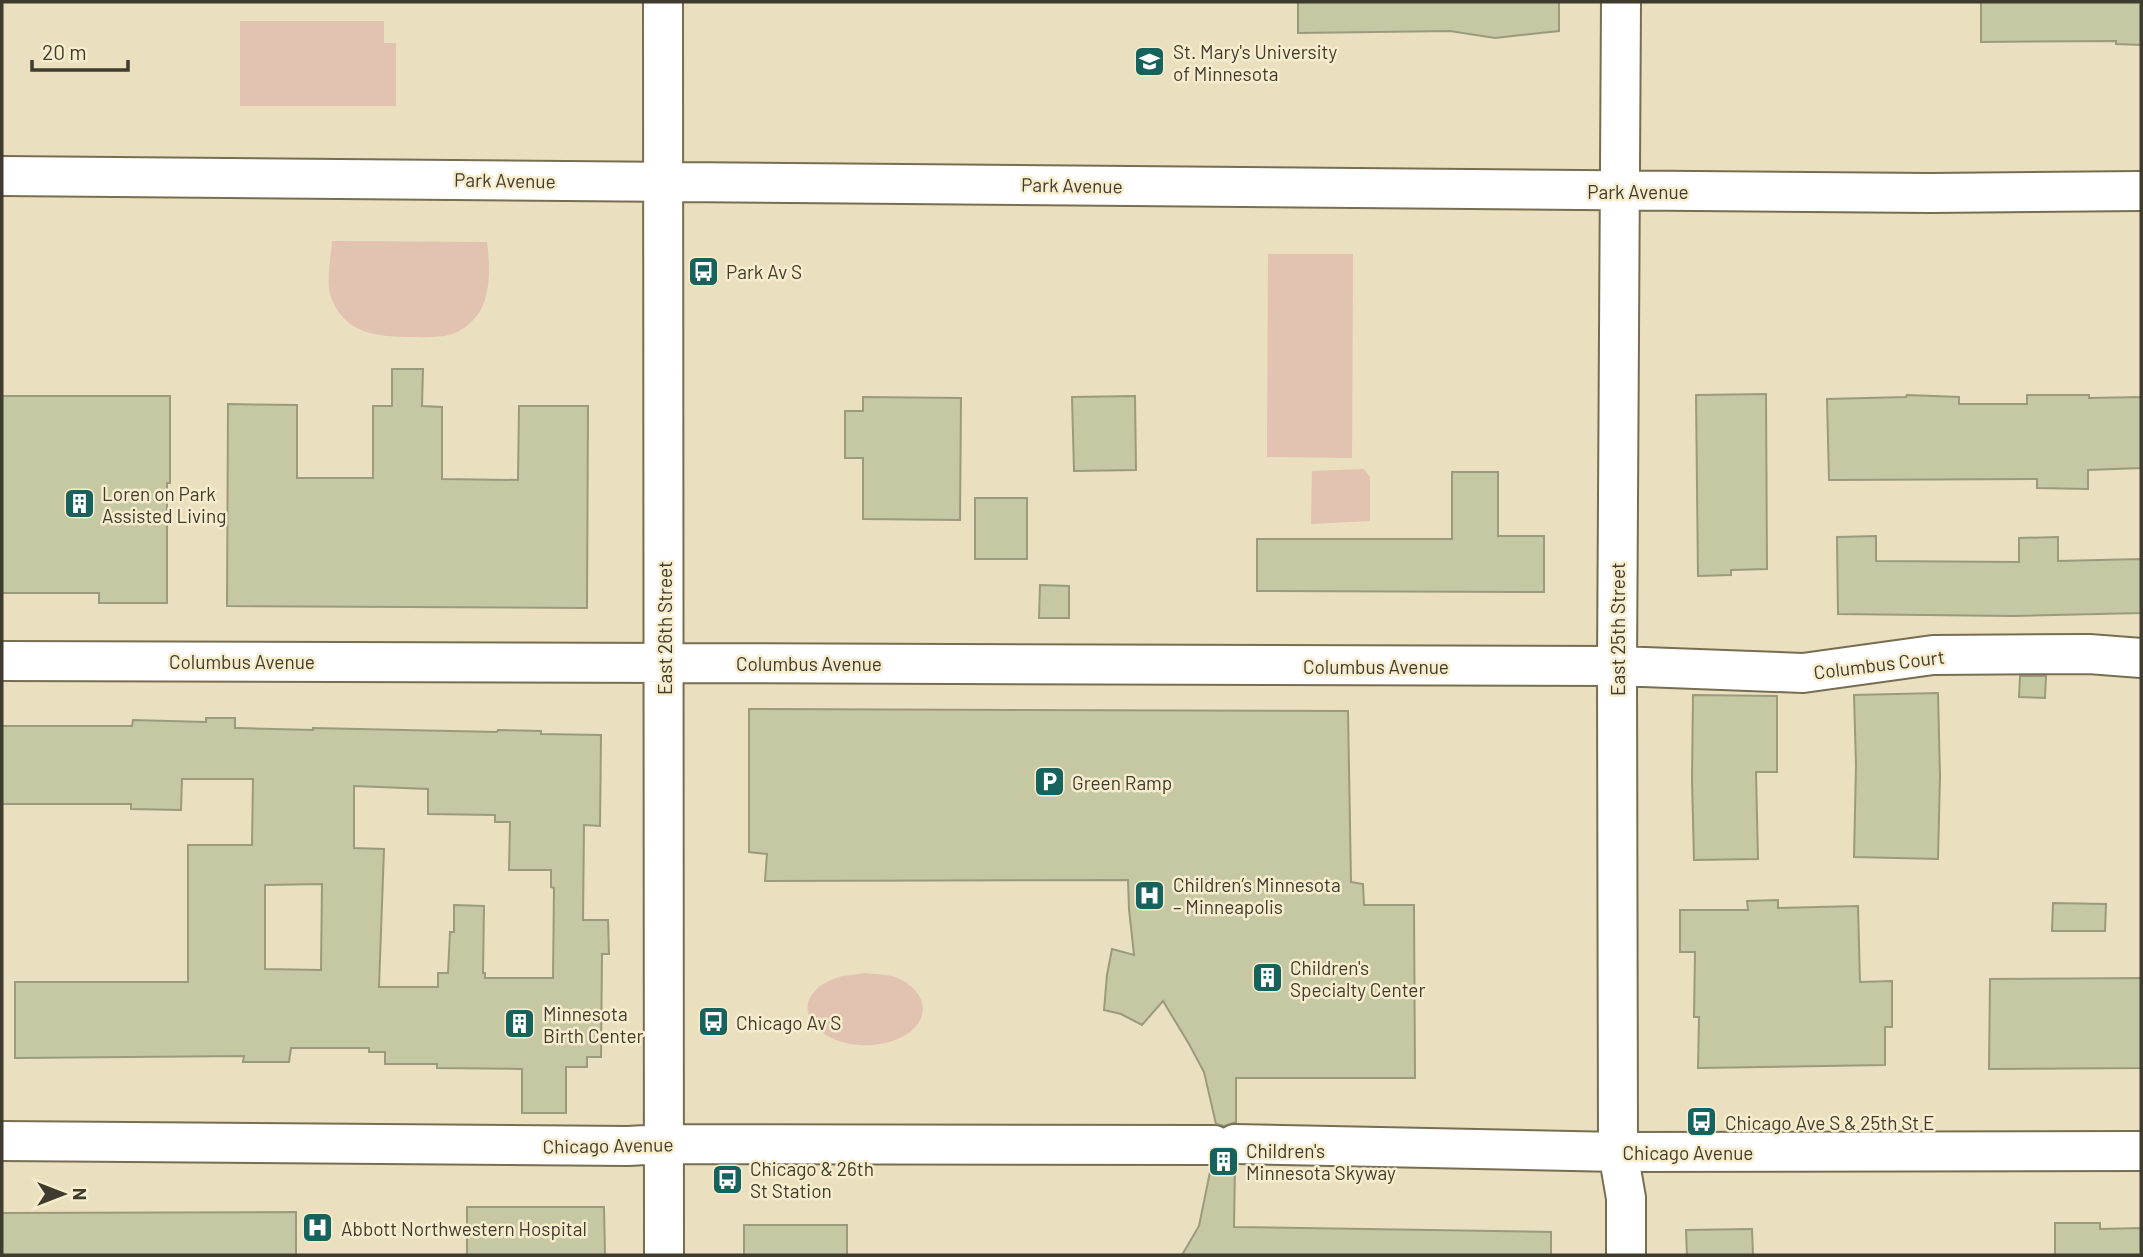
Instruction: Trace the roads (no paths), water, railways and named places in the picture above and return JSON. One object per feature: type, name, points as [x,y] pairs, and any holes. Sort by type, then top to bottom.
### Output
[{"type":"street","name":"East 26th Street","points":[[663,2],[664,1255]]},
{"type":"street","name":"East 25th Street","points":[[1621,2],[1616,666],[1618,1152],[1626,1198],[1626,1255]]},
{"type":"street","name":"Park Avenue","points":[[2,176],[1930,193],[2141,191]]},
{"type":"street","name":"Columbus Court","points":[[1616,666],[1803,673],[1933,655],[2089,654],[2141,659]]},
{"type":"street","name":"Columbus Avenue","points":[[2,661],[1616,666]]},
{"type":"street","name":"Chicago Avenue","points":[[2,1141],[628,1146],[1224,1145],[1618,1152],[2141,1152]]},
{"type":"place","name":"St. Mary's University of Minnesota","points":[[1150,62]]},
{"type":"place","name":"Park Av S","points":[[703,271]]},
{"type":"place","name":"Loren on Park Assisted Living","points":[[79,504]]},
{"type":"place","name":"Green Ramp","points":[[1049,782]]},
{"type":"place","name":"Children’s Minnesota – Minneapolis","points":[[1150,895]]},
{"type":"place","name":"Children's Specialty Center","points":[[1267,978]]},
{"type":"place","name":"Chicago Av S","points":[[713,1022]]},
{"type":"place","name":"Minnesota Birth Center","points":[[520,1024]]},
{"type":"place","name":"Chicago Ave S & 25th St E","points":[[1702,1122]]},
{"type":"place","name":"Children's Minnesota Skyway","points":[[1223,1161]]},
{"type":"place","name":"Chicago & 26th St Station","points":[[727,1179]]},
{"type":"place","name":"Abbott Northwestern Hospital","points":[[318,1228]]}]
